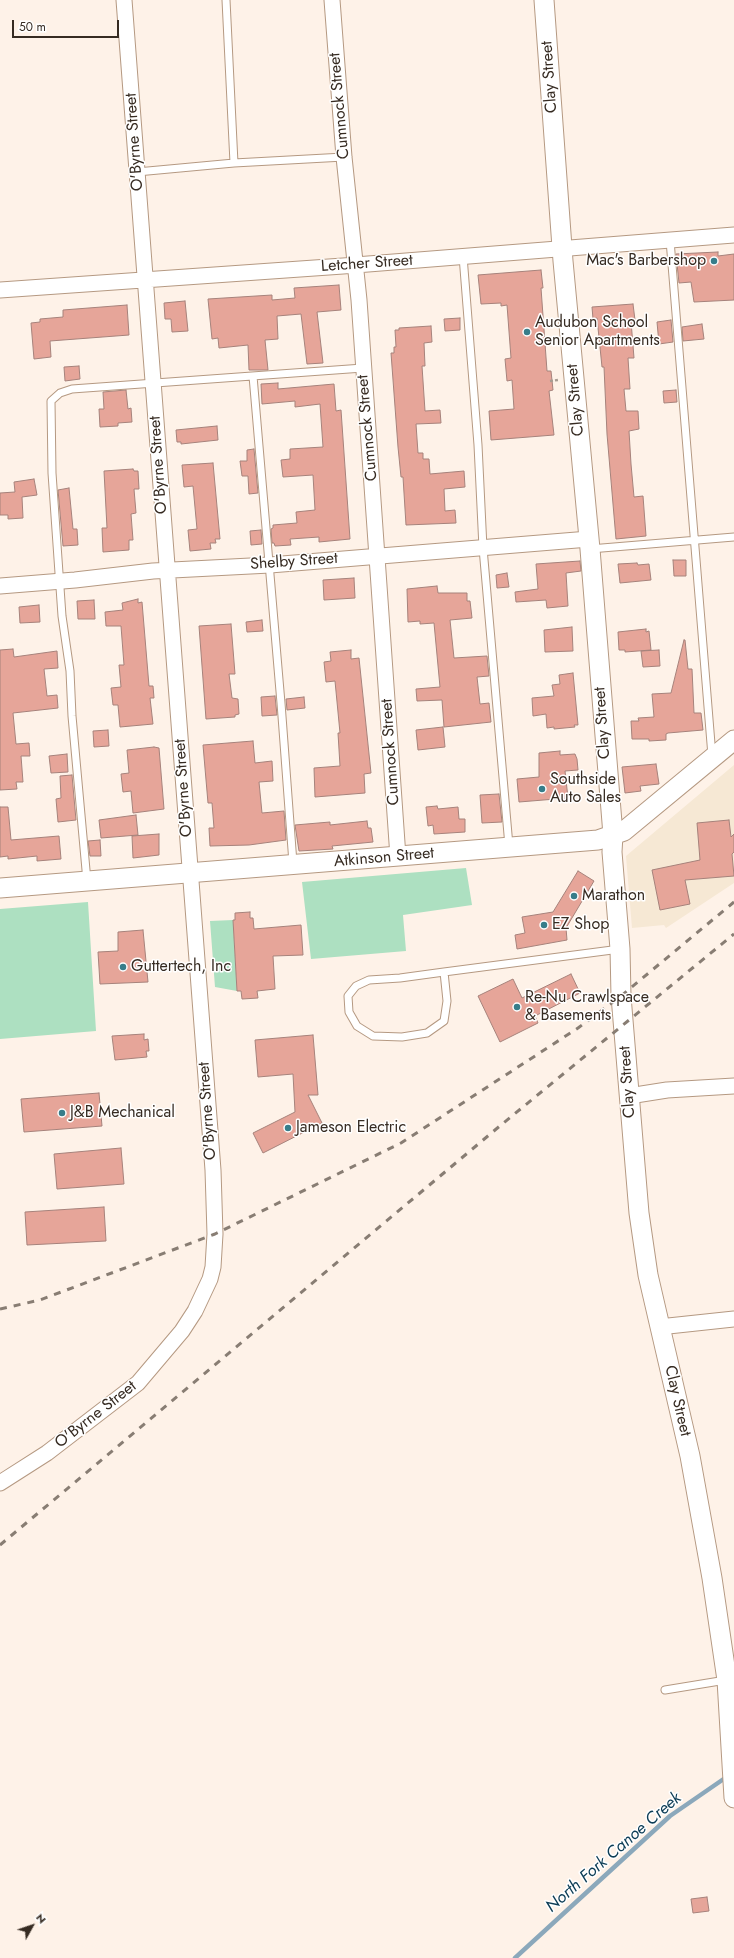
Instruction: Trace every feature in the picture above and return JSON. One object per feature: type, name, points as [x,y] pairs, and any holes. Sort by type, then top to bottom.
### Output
[{"type":"street","name":"O'Byrne Street","points":[[0,1483],[47,1453],[138,1383],[182,1331],[195,1311],[210,1279],[215,1234],[213,1170],[124,0]]},
{"type":"street","name":"Cumnock Street","points":[[332,0],[344,157],[356,265],[378,556],[398,857]]},
{"type":"street","name":"Clay Street","points":[[544,0],[562,249],[589,544],[612,835],[628,1096],[639,1213],[648,1275],[690,1456],[700,1508],[727,1680],[729,1739],[734,1798]]},
{"type":"street","name":"Letcher Street","points":[[0,290],[356,265],[734,235]]},
{"type":"street","name":"Shelby Street","points":[[0,586],[60,582],[167,570],[270,565],[483,548],[589,544]]},
{"type":"street","name":"Atkinson Street","points":[[0,888],[293,866],[509,846],[598,840],[624,830],[734,740]]},
{"type":"street","points":[[628,1096],[667,1090],[734,1086]]},
{"type":"street","points":[[659,1327],[734,1319]]},
{"type":"lane","points":[[226,0],[234,163]]},
{"type":"lane","points":[[137,172],[234,163],[344,157]]},
{"type":"lane","points":[[670,240],[713,758]]},
{"type":"lane","points":[[463,256],[478,444],[483,548],[509,846]]},
{"type":"lane","points":[[87,881],[72,716],[70,671],[62,616],[52,473],[51,401],[60,393],[72,389],[138,383],[363,368]]},
{"type":"lane","points":[[253,376],[270,565],[293,866]]},
{"type":"lane","points":[[589,544],[734,537]]},
{"type":"lane","points":[[444,972],[447,1001],[444,1021],[427,1033],[402,1037],[373,1036],[357,1026],[349,1012],[348,996],[356,986],[370,980],[620,949]]},
{"type":"lane","points":[[665,1690],[727,1680]]},
{"type":"shaded area","points":[[734,765],[734,883],[666,928],[664,925],[632,928],[626,856]]},
{"type":"green space","points":[[466,868],[472,905],[403,915],[406,951],[311,959],[302,882]]},
{"type":"green space","points":[[88,902],[96,1031],[0,1039],[0,909]]},
{"type":"green space","points":[[233,920],[237,991],[215,987],[210,921]]},
{"type":"building","points":[[718,252],[718,256],[734,254],[734,300],[694,302],[691,282],[679,283],[676,254]]},
{"type":"building","name":"Audubon School Senior Apartments","points":[[541,270],[547,371],[551,371],[553,390],[549,391],[554,435],[491,440],[489,411],[514,409],[512,380],[507,381],[505,359],[511,358],[507,305],[501,306],[501,303],[481,304],[478,275]]},
{"type":"building","points":[[339,285],[341,310],[317,312],[323,363],[307,364],[301,314],[277,316],[278,339],[265,340],[268,370],[249,370],[248,345],[219,348],[218,338],[212,339],[208,299],[272,295],[272,300],[295,298],[294,288]]},
{"type":"building","points":[[185,301],[188,331],[172,332],[171,319],[165,319],[164,303]]},
{"type":"building","points":[[633,304],[635,320],[631,321],[634,358],[628,358],[630,389],[624,389],[626,411],[638,411],[639,429],[629,431],[631,464],[634,497],[643,496],[646,536],[616,539],[607,434],[604,367],[602,367],[597,318],[593,319],[592,307]]},
{"type":"building","points":[[127,305],[129,335],[50,341],[51,357],[34,359],[31,323],[40,322],[40,319],[63,317],[63,310]]},
{"type":"building","points":[[460,318],[460,330],[445,331],[444,319]]},
{"type":"building","points":[[671,320],[673,342],[659,344],[657,322]]},
{"type":"building","points":[[702,324],[704,339],[683,341],[682,327]]},
{"type":"building","points":[[431,326],[432,342],[424,343],[425,366],[422,366],[425,411],[440,410],[441,423],[416,424],[418,453],[423,453],[423,459],[429,459],[430,474],[464,471],[465,487],[444,489],[445,511],[455,510],[456,523],[406,525],[391,353],[394,353],[394,347],[396,347],[395,330],[399,330],[399,328]]},
{"type":"building","points":[[79,366],[80,379],[65,381],[64,367]]},
{"type":"building","points":[[278,383],[278,389],[334,384],[336,411],[341,410],[350,539],[319,542],[319,537],[290,539],[291,545],[275,546],[274,543],[272,543],[271,529],[273,528],[273,525],[297,523],[296,512],[315,510],[313,475],[283,477],[281,460],[290,459],[290,449],[323,447],[320,404],[295,407],[295,401],[262,404],[261,384]]},
{"type":"building","points":[[126,390],[128,409],[131,408],[132,422],[118,423],[118,426],[100,427],[99,409],[104,409],[103,392]]},
{"type":"building","points":[[676,390],[677,402],[664,403],[663,391]]},
{"type":"building","points":[[217,426],[218,440],[181,444],[181,442],[177,442],[176,430]]},
{"type":"building","points":[[254,449],[258,493],[249,494],[248,476],[242,476],[240,461],[247,461],[247,450]]},
{"type":"building","points":[[213,463],[220,539],[215,539],[216,543],[210,543],[211,549],[190,551],[188,530],[197,529],[193,486],[184,487],[182,465]]},
{"type":"building","points":[[133,469],[134,471],[138,471],[139,489],[134,489],[136,513],[131,514],[133,540],[129,540],[129,550],[103,552],[102,528],[107,528],[104,471]]},
{"type":"building","points":[[34,479],[37,495],[22,497],[23,518],[8,519],[8,515],[0,515],[0,493],[15,492],[14,482]]},
{"type":"building","points":[[69,488],[73,529],[77,529],[78,545],[63,546],[58,490]]},
{"type":"building","points":[[261,530],[262,544],[251,545],[250,531]]},
{"type":"building","points":[[673,560],[686,560],[686,576],[674,576]]},
{"type":"building","points":[[580,561],[581,571],[566,573],[568,606],[547,608],[546,600],[516,602],[515,592],[538,589],[536,564]]},
{"type":"building","points":[[637,563],[638,565],[649,564],[651,580],[620,583],[618,564]]},
{"type":"building","points":[[507,573],[509,587],[497,588],[496,575]]},
{"type":"building","points":[[354,578],[355,598],[324,600],[323,580]]},
{"type":"building","points":[[437,586],[438,593],[467,593],[467,601],[470,601],[472,618],[450,620],[454,658],[487,656],[489,676],[477,677],[480,704],[489,703],[491,722],[444,727],[442,700],[417,701],[416,689],[440,687],[434,623],[420,624],[420,621],[408,622],[407,589]]},
{"type":"building","points":[[138,599],[138,603],[142,602],[149,686],[153,686],[154,698],[150,698],[153,724],[120,727],[118,705],[113,705],[111,688],[121,687],[119,665],[124,665],[121,626],[106,626],[105,612],[123,610],[122,603]]},
{"type":"building","points":[[94,600],[95,619],[78,619],[77,601]]},
{"type":"building","points":[[39,605],[40,622],[20,623],[19,607]]},
{"type":"building","points":[[262,620],[263,631],[247,632],[246,622]]},
{"type":"building","points":[[231,624],[235,674],[229,674],[232,698],[238,699],[239,714],[235,715],[235,717],[206,719],[199,626]]},
{"type":"building","points":[[572,627],[573,651],[545,652],[544,630]]},
{"type":"building","points":[[646,629],[646,632],[649,631],[651,650],[625,652],[625,650],[619,650],[618,632]]},
{"type":"building","points":[[684,640],[688,669],[692,669],[694,713],[701,713],[703,730],[668,733],[666,734],[666,740],[649,741],[649,739],[632,739],[631,721],[639,721],[638,718],[654,717],[652,694],[671,693]]},
{"type":"building","points":[[13,649],[14,657],[57,651],[58,668],[44,669],[47,696],[57,695],[58,708],[13,713],[16,744],[29,743],[30,756],[21,756],[23,782],[16,782],[17,789],[0,790],[0,650]]},
{"type":"building","points":[[351,650],[351,659],[359,658],[371,773],[364,774],[365,793],[315,797],[314,768],[340,766],[338,733],[340,733],[335,681],[326,682],[324,662],[331,661],[330,652]]},
{"type":"building","points":[[659,650],[660,666],[643,667],[641,651]]},
{"type":"building","points":[[573,673],[578,725],[574,725],[575,727],[554,729],[554,727],[547,728],[546,714],[533,716],[532,698],[554,696],[552,685],[560,684],[559,675]]},
{"type":"building","points":[[275,696],[277,715],[262,716],[261,697]]},
{"type":"building","points":[[304,697],[305,708],[287,710],[286,699]]},
{"type":"building","points":[[443,727],[445,747],[418,750],[416,730]]},
{"type":"building","points":[[108,730],[109,746],[94,747],[93,731]]},
{"type":"building","points":[[253,741],[255,763],[272,761],[273,781],[259,782],[262,813],[284,811],[286,840],[249,845],[210,846],[209,828],[214,828],[212,803],[208,803],[203,745]]},
{"type":"building","points":[[154,747],[159,748],[164,809],[133,813],[131,791],[123,792],[121,774],[129,773],[127,750]]},
{"type":"building","points":[[560,751],[560,755],[575,754],[577,759],[578,770],[565,771],[568,798],[519,802],[517,779],[539,777],[539,753]]},
{"type":"building","points":[[67,754],[68,772],[51,773],[49,756]]},
{"type":"building","points":[[656,764],[659,784],[640,786],[641,791],[625,793],[622,767]]},
{"type":"building","points":[[72,775],[76,820],[58,822],[56,799],[61,798],[60,776]]},
{"type":"building","points":[[499,794],[502,822],[482,823],[480,795]]},
{"type":"building","points":[[437,806],[438,809],[458,807],[459,819],[465,819],[465,832],[434,834],[433,825],[428,826],[426,807]]},
{"type":"building","points":[[0,807],[8,807],[11,840],[59,836],[61,859],[37,861],[37,856],[8,859],[8,856],[0,857]]},
{"type":"building","points":[[136,815],[138,835],[101,838],[99,820]]},
{"type":"building","points":[[729,820],[731,837],[734,834],[734,852],[732,854],[734,876],[685,880],[690,904],[660,910],[652,870],[700,860],[697,823]]},
{"type":"building","points":[[367,821],[368,828],[371,828],[373,842],[332,846],[333,849],[299,851],[295,825],[330,822],[330,825]]},
{"type":"building","points":[[159,834],[159,855],[133,858],[132,836]]},
{"type":"building","points":[[100,840],[101,856],[90,856],[88,841]]},
{"type":"building","points":[[578,871],[594,881],[566,928],[567,940],[517,949],[515,935],[525,933],[522,917],[553,912]]},
{"type":"building","points":[[250,912],[250,918],[253,918],[254,929],[301,925],[303,955],[273,956],[275,989],[257,991],[258,998],[242,999],[241,991],[237,991],[233,920],[235,920],[235,913]]},
{"type":"building","name":"Guttertech, Inc","points":[[143,930],[148,982],[100,984],[98,952],[118,951],[118,932]]},
{"type":"building","name":"Re-Nu Crawlspace & Basements","points":[[571,974],[580,993],[535,1016],[538,1023],[500,1042],[478,996],[513,979],[522,998]]},
{"type":"building","points":[[144,1034],[144,1040],[148,1039],[149,1051],[146,1051],[147,1057],[115,1060],[112,1036]]},
{"type":"building","points":[[313,1035],[318,1095],[308,1095],[322,1123],[263,1153],[253,1133],[295,1112],[293,1074],[258,1077],[255,1040]]},
{"type":"building","name":"J&B Mechanical","points":[[99,1093],[102,1126],[24,1132],[21,1099]]},
{"type":"building","points":[[121,1148],[124,1184],[57,1189],[54,1154]]},
{"type":"building","points":[[104,1207],[106,1241],[27,1245],[25,1212]]},
{"type":"building","points":[[707,1897],[709,1911],[693,1913],[691,1899]]},
{"type":"waterway","name":"North Fork Canoe Creek","points":[[515,1958],[670,1816],[728,1776]]},
{"type":"railway","points":[[0,1309],[40,1300],[215,1234],[401,1143],[578,1028],[621,996],[734,902]]},
{"type":"railway","points":[[0,1545],[501,1125],[734,934]]},
{"type":"place","name":"Mac's Barbershop","points":[[714,261]]},
{"type":"place","name":"Audubon School Senior Apartments","points":[[527,332]]},
{"type":"place","name":"Southside Auto Sales","points":[[542,789]]},
{"type":"place","name":"Marathon","points":[[574,896]]},
{"type":"place","name":"EZ Shop","points":[[544,925]]},
{"type":"place","name":"Guttertech, Inc","points":[[123,967]]},
{"type":"place","name":"Re-Nu Crawlspace & Basements","points":[[517,1007]]},
{"type":"place","name":"J&B Mechanical","points":[[62,1113]]},
{"type":"place","name":"Jameson Electric","points":[[288,1128]]}]
